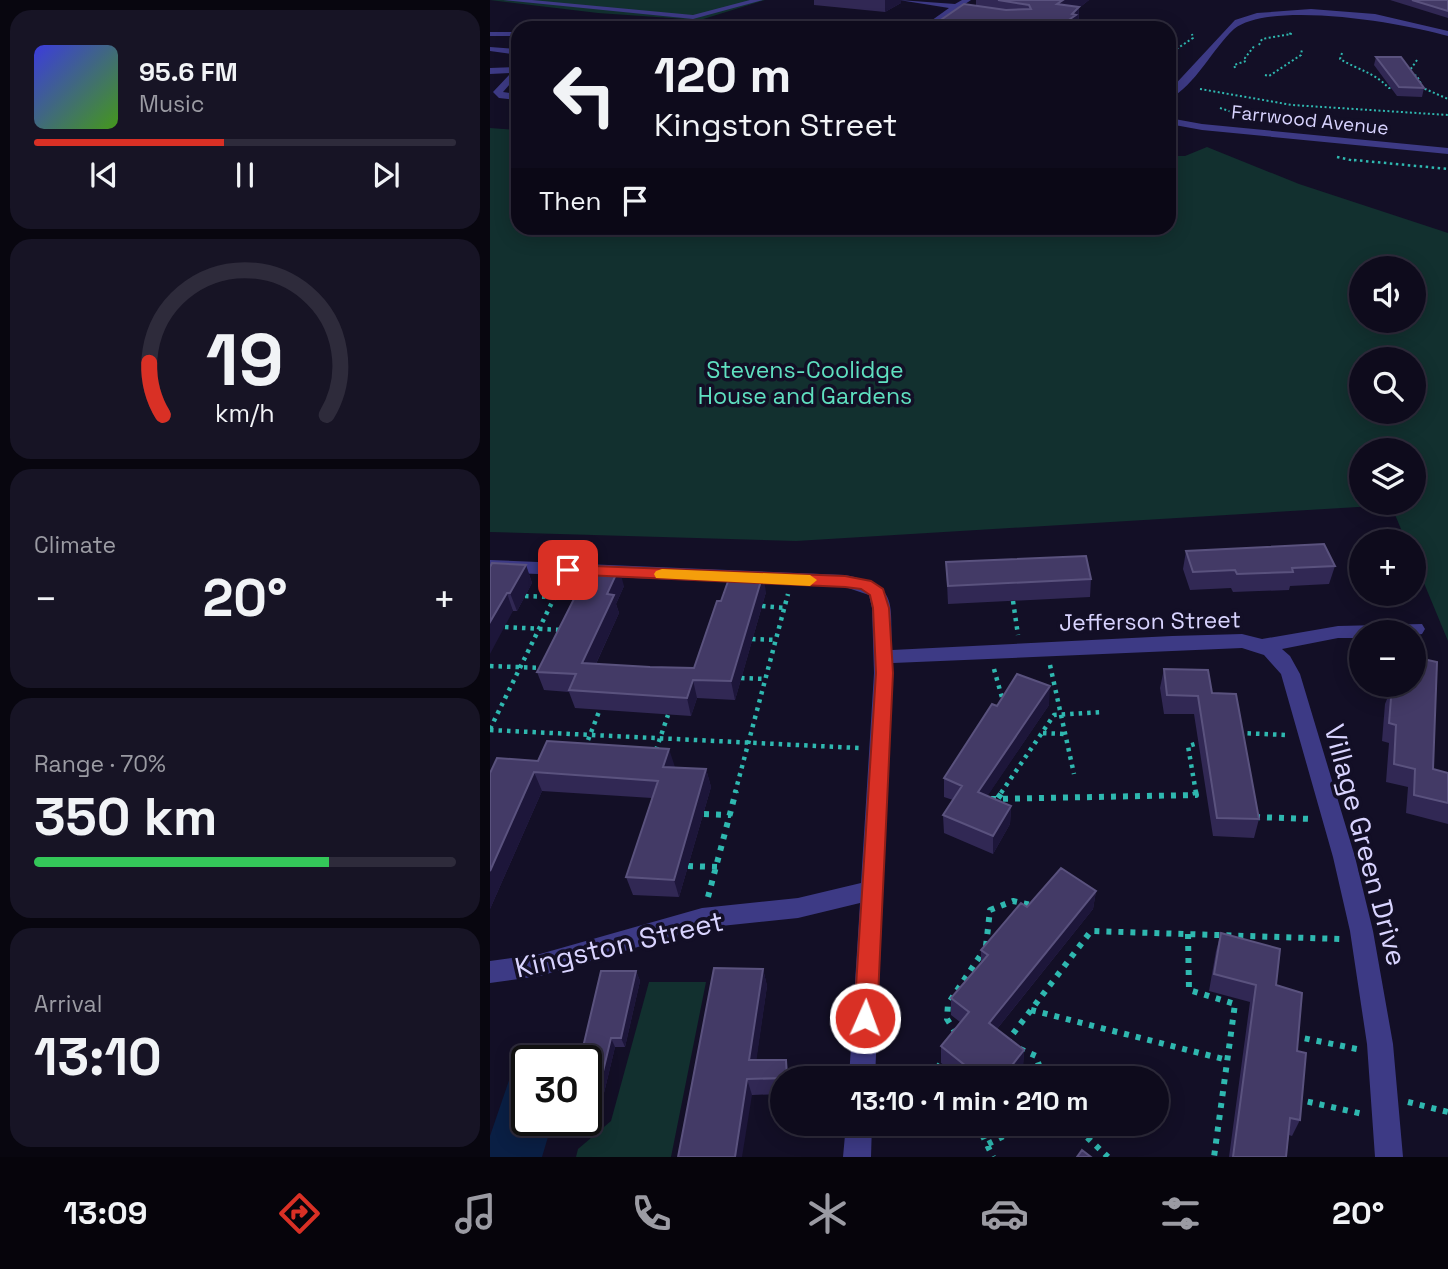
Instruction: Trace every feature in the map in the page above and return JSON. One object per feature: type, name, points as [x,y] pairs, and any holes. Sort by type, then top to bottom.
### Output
[{"type":"street","points":[[507,0],[693,18],[759,0]]},
{"type":"street","points":[[590,7],[610,0]]},
{"type":"street","points":[[903,0],[957,7]]},
{"type":"street","points":[[936,21],[967,0]]},
{"type":"street","points":[[1178,86],[1231,26],[1253,16],[1290,12],[1351,15],[1397,20],[1446,32]]},
{"type":"street","points":[[942,17],[955,18]]},
{"type":"street","points":[[490,34],[511,34]]},
{"type":"street","points":[[490,49],[511,51]]},
{"type":"street","points":[[490,71],[511,70]]},
{"type":"street","points":[[511,78],[498,92],[502,96],[511,97]]},
{"type":"street","name":"Farrwood Avenue","points":[[1176,122],[1448,151]]},
{"type":"street","points":[[490,566],[856,583],[877,592],[881,608],[884,657],[863,1066]]},
{"type":"street","name":"Jefferson Street","points":[[884,657],[1242,641],[1262,646],[1349,632]]},
{"type":"street","name":"Village Green Drive","points":[[1262,646],[1282,658],[1293,674],[1296,699],[1333,820],[1363,940],[1382,1055],[1389,1157]]},
{"type":"street","name":"Kingston Street","points":[[490,972],[540,965],[702,918],[798,908],[872,890]]},
{"type":"street","points":[[857,1157],[858,1136]]},
{"type":"path","points":[[1259,45],[1262,39],[1291,34],[1287,32]]},
{"type":"path","points":[[1176,49],[1193,38],[1192,34]]},
{"type":"path","points":[[1235,68],[1234,65],[1246,61],[1245,58],[1255,44]]},
{"type":"path","points":[[1265,75],[1269,76],[1301,55],[1303,49]]},
{"type":"path","points":[[1342,53],[1340,59],[1346,63],[1379,73]]},
{"type":"path","points":[[1418,60],[1408,73],[1417,76],[1423,88],[1448,99]]},
{"type":"path","points":[[1277,66],[1282,67]]},
{"type":"path","points":[[1374,73],[1389,88],[1394,88]]},
{"type":"path","points":[[1178,86],[1260,102],[1370,112],[1448,115]]},
{"type":"path","points":[[1337,157],[1346,161],[1359,160]]},
{"type":"path","points":[[1426,168],[1448,169]]},
{"type":"path","points":[[568,570],[490,730],[881,750]]},
{"type":"path","points":[[702,918],[792,580]]},
{"type":"path","points":[[525,596],[586,598]]},
{"type":"path","points":[[1013,601],[1020,649]]},
{"type":"path","points":[[762,607],[785,608]]},
{"type":"path","points":[[505,627],[573,631]]},
{"type":"path","points":[[752,639],[776,640]]},
{"type":"path","points":[[1046,648],[1074,774]]},
{"type":"path","points":[[989,651],[1005,710]]},
{"type":"path","points":[[490,666],[555,668]]},
{"type":"path","points":[[741,678],[766,679]]},
{"type":"path","points":[[580,761],[600,709]]},
{"type":"path","points":[[997,799],[1054,715],[1102,712]]},
{"type":"path","points":[[654,757],[668,715]]},
{"type":"path","points":[[1042,733],[1065,734]]},
{"type":"path","points":[[1235,733],[1307,736]]},
{"type":"path","points":[[985,800],[1196,795],[1188,746],[1198,743]]},
{"type":"path","points":[[704,814],[731,815]]},
{"type":"path","points":[[1250,817],[1333,820]]},
{"type":"path","points":[[688,866],[717,867]]},
{"type":"path","points":[[952,1044],[957,1034],[947,1019],[948,1004],[988,943],[990,910],[1002,902],[1022,900],[1041,907]]},
{"type":"path","points":[[1040,1066],[1036,1055],[1009,1046],[1009,1039],[1091,931],[1363,940]]},
{"type":"path","points":[[1188,934],[1189,990],[1235,1004],[1214,1157]]},
{"type":"path","points":[[1031,1010],[1227,1060]]},
{"type":"path","points":[[1293,1036],[1382,1055]]},
{"type":"path","points":[[938,1066],[947,1053]]},
{"type":"path","points":[[1385,1096],[1448,1112]]},
{"type":"path","points":[[1295,1099],[1388,1120]]},
{"type":"path","points":[[984,1136],[993,1157]]},
{"type":"path","points":[[988,1144],[1004,1136]]},
{"type":"path","points":[[1086,1136],[1108,1157]]},
{"type":"green space","points":[[490,0],[765,0],[700,20],[598,13]]},
{"type":"green space","name":"Stevens-Coolidge House and Gardens","points":[[490,128],[511,130],[511,235],[1176,235],[1176,156],[1185,156],[1207,147],[1299,184],[1448,233],[1448,641],[1426,588],[1426,529],[1401,529],[1395,515],[1426,515],[1426,438],[1349,438],[1349,508],[796,541],[490,532]]},
{"type":"green space","points":[[649,982],[706,982],[671,1157],[576,1157],[578,1149],[593,1136],[602,1136],[602,1129],[611,1121]]},
{"type":"water","points":[[511,1075],[511,1136],[548,1136],[542,1157],[490,1157],[490,1136]]},
{"type":"building","points":[[998,0],[1063,0],[1057,4],[1079,7],[1072,14],[1076,15],[1067,21],[939,21],[964,4],[1006,10],[1031,9],[1029,5]]},
{"type":"building","points":[[1412,0],[1448,0],[1448,11]]},
{"type":"building","points":[[1376,57],[1401,57],[1424,88],[1399,87]]},
{"type":"building","points":[[1324,544],[1335,566],[1292,568],[1293,572],[1193,572],[1186,551]]},
{"type":"building","points":[[1086,556],[1091,579],[948,586],[946,562]]},
{"type":"building","points":[[492,563],[526,565],[490,622],[490,567]]},
{"type":"building","points":[[587,566],[619,568],[607,594],[614,595],[582,663],[650,667],[694,668],[717,601],[721,601],[731,573],[763,574],[731,681],[693,680],[687,698],[569,690],[576,674],[537,672],[577,593],[573,593]]},
{"type":"building","points":[[1426,660],[1437,662],[1433,769],[1448,773],[1448,803],[1414,795],[1415,769],[1394,764],[1396,725],[1389,723],[1391,697],[1426,697]]},
{"type":"building","points":[[1164,669],[1208,670],[1212,693],[1236,694],[1259,819],[1217,818],[1198,696],[1167,695]]},
{"type":"building","points":[[1017,674],[1050,686],[978,792],[1011,806],[993,836],[943,815],[962,786],[944,778],[992,704],[997,706]]},
{"type":"building","points":[[547,741],[669,749],[663,767],[706,769],[674,880],[626,877],[658,781],[534,772],[490,871],[490,773],[497,758],[538,761]]},
{"type":"building","points":[[1061,868],[1096,891],[989,1023],[1024,1050],[1011,1066],[966,1066],[941,1046],[969,1012],[951,998],[988,955],[981,950],[1021,903],[1027,907]]},
{"type":"building","points":[[1221,933],[1280,949],[1276,985],[1302,993],[1297,1051],[1306,1053],[1300,1120],[1290,1118],[1286,1157],[1233,1157],[1256,985],[1214,974]]},
{"type":"building","points":[[714,968],[763,969],[749,1060],[786,1060],[786,1066],[770,1066],[770,1078],[747,1079],[735,1157],[678,1157]]},
{"type":"building","points":[[601,971],[636,971],[621,1038],[611,1038],[602,1076],[602,1045],[584,1045]]},
{"type":"building","points":[[1082,1150],[1091,1157],[1077,1157]]},
{"type":"slow traffic","points":[[662,574],[810,580]]},
{"type":"route","points":[[568,570],[845,581],[865,585],[877,592],[881,608],[884,673],[865,1018]]}]
